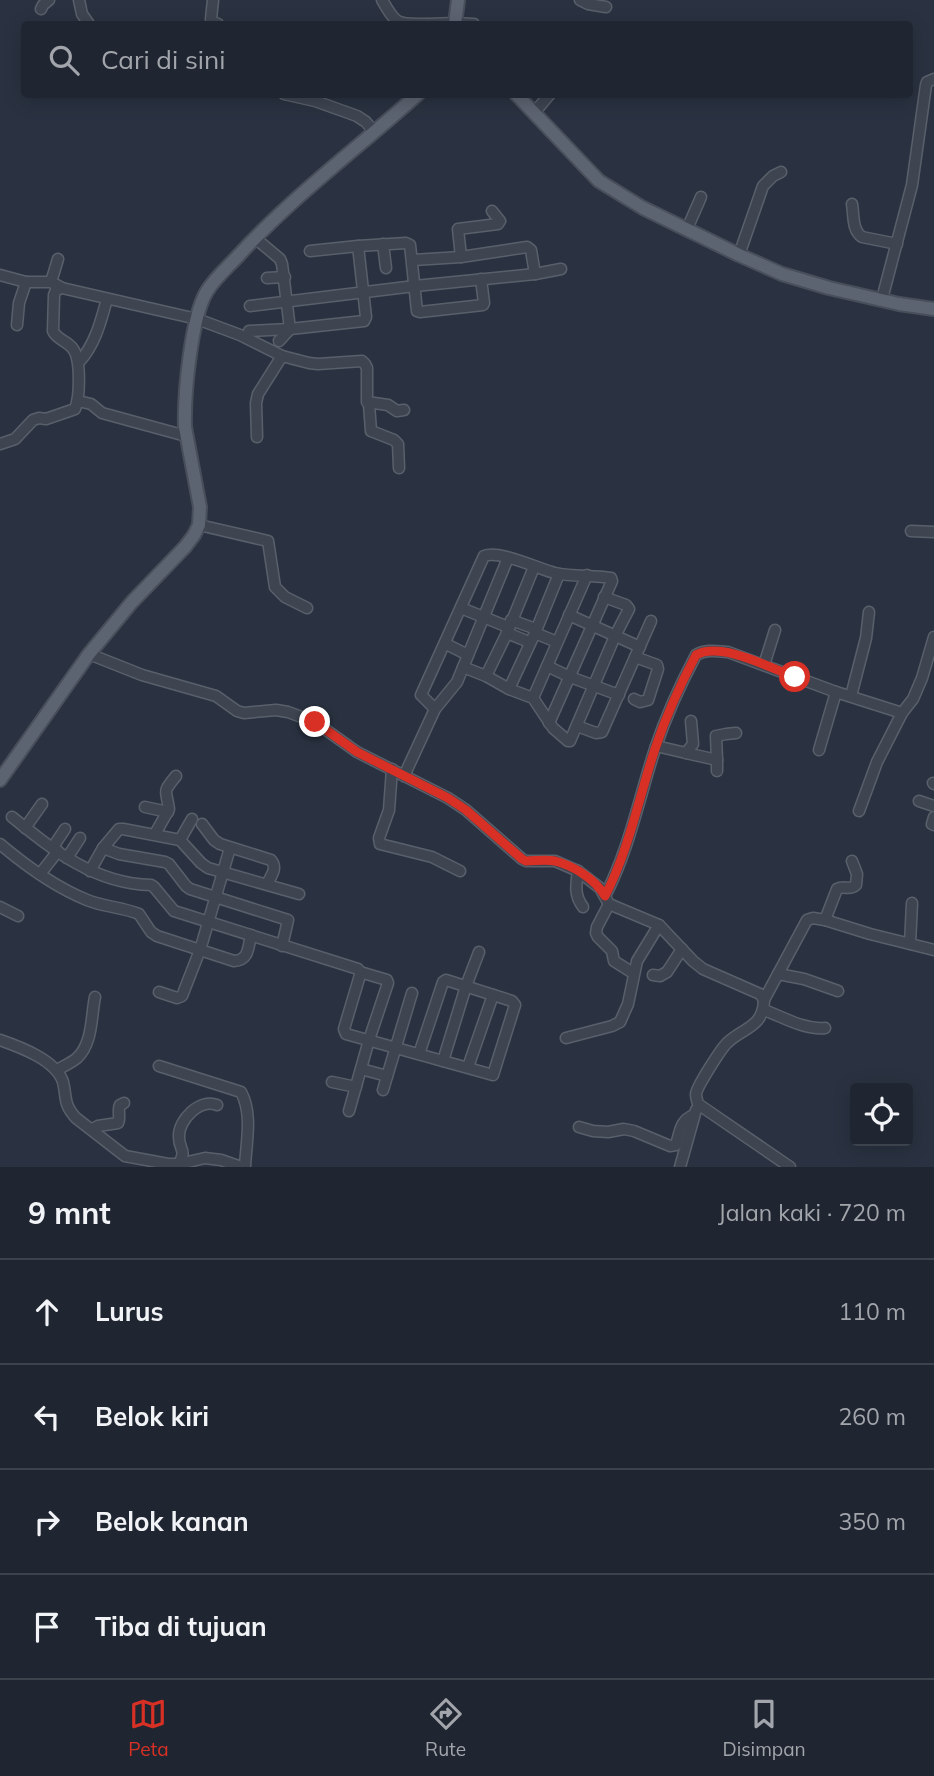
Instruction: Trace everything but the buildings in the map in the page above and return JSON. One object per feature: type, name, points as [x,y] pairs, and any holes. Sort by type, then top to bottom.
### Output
[{"type":"main road","points":[[455,21],[458,0]]},
{"type":"main road","points":[[0,780],[89,654],[132,602],[186,547],[199,525],[200,507],[184,414],[197,319],[207,291],[255,238],[413,98]]},
{"type":"main road","points":[[520,98],[599,181],[643,208],[782,274],[829,288],[934,309]]},
{"type":"street","points":[[41,9],[49,0]]},
{"type":"street","points":[[79,0],[82,14],[87,21]]},
{"type":"street","points":[[212,21],[213,0]]},
{"type":"street","points":[[382,0],[396,21]]},
{"type":"street","points":[[580,0],[606,7]]},
{"type":"street","points":[[882,299],[912,185],[926,85],[934,79]]},
{"type":"street","points":[[316,98],[362,119],[375,132]]},
{"type":"street","points":[[534,113],[547,98]]},
{"type":"street","points":[[739,255],[763,186],[781,172]]},
{"type":"street","points":[[687,229],[701,197]]},
{"type":"street","points":[[852,204],[855,230],[858,234],[897,244]]},
{"type":"street","points":[[461,257],[458,229],[498,224],[500,221],[492,211]]},
{"type":"street","points":[[255,238],[280,259],[282,264],[290,329],[279,341]]},
{"type":"street","points":[[383,244],[386,268]]},
{"type":"street","points":[[310,251],[410,244],[417,311],[483,304],[481,279]]},
{"type":"street","points":[[249,331],[364,321],[364,292],[358,246]]},
{"type":"street","points":[[413,260],[461,257],[527,247],[531,250],[536,274]]},
{"type":"street","points":[[51,282],[58,259]]},
{"type":"street","points":[[250,306],[561,269]]},
{"type":"street","points":[[0,275],[26,282],[51,282],[62,288],[197,319],[240,335],[282,356],[314,364],[364,362],[367,368],[366,399],[369,404],[371,431],[398,444],[399,468]]},
{"type":"street","points":[[267,278],[285,277]]},
{"type":"street","points":[[17,325],[19,303],[26,282]]},
{"type":"street","points":[[0,444],[15,439],[33,420],[46,419],[74,410],[78,401],[79,362],[72,347],[54,336],[52,331],[54,295],[62,288]]},
{"type":"street","points":[[79,362],[100,327],[107,299]]},
{"type":"street","points":[[257,437],[258,394],[282,356]]},
{"type":"street","points":[[78,401],[91,404],[103,413],[186,436]]},
{"type":"street","points":[[369,404],[383,404],[397,411],[404,410]]},
{"type":"street","points":[[199,525],[268,541],[275,587],[285,597],[306,608]]},
{"type":"street","points":[[911,531],[934,531]]},
{"type":"street","points":[[434,710],[421,695],[485,555],[508,558],[559,574],[611,578],[549,723]]},
{"type":"street","points":[[406,772],[434,710],[453,687],[463,667],[508,558]]},
{"type":"street","points":[[486,676],[534,567]]},
{"type":"street","points":[[509,689],[559,574]]},
{"type":"street","points":[[533,698],[587,575]]},
{"type":"street","points":[[463,667],[533,698],[549,723],[568,741],[572,739],[629,608],[604,597]]},
{"type":"street","points":[[461,608],[509,627],[535,631],[557,642]]},
{"type":"street","points":[[851,696],[866,638],[869,612]]},
{"type":"street","points":[[569,615],[640,647]]},
{"type":"street","points":[[577,726],[596,733],[602,732],[651,621]]},
{"type":"street","points":[[509,627],[529,642]]},
{"type":"street","points":[[764,665],[775,630]]},
{"type":"street","points":[[859,811],[877,762],[902,713],[913,699],[934,637]]},
{"type":"street","points":[[446,644],[468,655]]},
{"type":"street","points":[[634,973],[614,961],[612,951],[596,933],[597,927],[669,710],[699,653],[728,652],[902,713]]},
{"type":"street","points":[[89,654],[142,675],[216,696],[237,711],[244,713],[276,710],[315,722],[357,752],[392,769],[406,772],[448,798],[466,810],[522,859],[555,861],[578,871],[600,888],[607,900],[659,925],[704,968],[760,994],[764,1005],[808,1027],[825,1028]]},
{"type":"street","points":[[634,698],[640,702],[648,700],[658,669],[657,666],[635,657]]},
{"type":"street","points":[[548,666],[619,695]]},
{"type":"street","points":[[819,750],[836,692]]},
{"type":"street","points":[[686,753],[693,744],[691,722]]},
{"type":"street","points":[[656,746],[686,753],[717,766],[716,736],[736,733]]},
{"type":"street","points":[[392,769],[389,810],[379,838],[380,844],[432,857],[460,871]]},
{"type":"street","points":[[168,812],[148,808],[176,776]]},
{"type":"street","points":[[155,834],[168,812],[165,791]]},
{"type":"street","points":[[919,802],[934,806]]},
{"type":"street","points":[[25,828],[42,803]]},
{"type":"street","points":[[12,817],[67,858],[90,871],[115,881],[151,885],[174,911],[358,969],[388,982],[349,1111]]},
{"type":"street","points":[[934,817],[934,825]]},
{"type":"street","points":[[180,840],[192,819]]},
{"type":"street","points":[[202,824],[214,839],[230,848],[271,860],[275,865],[267,884]]},
{"type":"street","points":[[40,874],[65,829]]},
{"type":"street","points":[[90,871],[103,848],[120,829],[124,829],[180,840],[204,866],[299,894]]},
{"type":"street","points":[[67,858],[80,838]]},
{"type":"street","points":[[0,844],[61,888],[109,908],[139,914],[151,932],[157,936],[234,961],[246,957],[251,935]]},
{"type":"street","points":[[103,848],[119,854],[165,862],[190,889],[288,920],[282,946]]},
{"type":"street","points":[[159,992],[177,998],[182,996],[200,950],[230,848]]},
{"type":"street","points":[[825,920],[837,889],[856,886],[857,874],[852,861]]},
{"type":"street","points":[[578,871],[575,891],[583,907]]},
{"type":"street","points":[[910,944],[912,903]]},
{"type":"street","points":[[0,907],[18,916]]},
{"type":"street","points":[[680,1167],[698,1104],[696,1091],[728,1042],[753,1026],[807,920],[825,920],[934,950]]},
{"type":"street","points":[[566,1038],[620,1022],[628,1004],[637,961],[659,925]]},
{"type":"street","points":[[653,975],[660,976],[667,972],[682,949]]},
{"type":"street","points":[[443,1061],[466,986],[480,951]]},
{"type":"street","points":[[360,972],[344,1029],[346,1034],[491,1075],[494,1073],[515,1005],[512,1001],[446,980],[443,982],[419,1054]]},
{"type":"street","points":[[778,974],[804,979],[838,991]]},
{"type":"street","points":[[383,1090],[412,993]]},
{"type":"street","points":[[468,1068],[493,995]]},
{"type":"street","points":[[57,1070],[77,1058],[83,1050],[91,1026],[95,997]]},
{"type":"street","points":[[0,1040],[35,1054],[57,1070],[63,1082],[69,1110],[125,1156],[168,1166],[205,1158],[238,1166],[248,1119],[241,1092],[159,1066]]},
{"type":"street","points":[[361,1069],[387,1076]]},
{"type":"street","points":[[332,1082],[356,1087]]},
{"type":"street","points":[[92,1129],[118,1123],[118,1109],[124,1103]]},
{"type":"street","points":[[179,1164],[183,1153],[179,1133],[184,1122],[194,1109],[202,1104],[217,1105]]},
{"type":"street","points":[[698,1104],[790,1167]]},
{"type":"street","points":[[579,1127],[593,1131],[634,1131],[670,1146],[676,1145],[683,1121],[694,1115]]},
{"type":"street","points":[[125,1156],[127,1167]]},
{"type":"route","points":[[315,722],[357,752],[448,798],[466,810],[522,859],[555,861],[578,871],[591,879],[605,896],[617,873],[669,710],[696,655],[704,652],[728,652],[795,677]]}]
